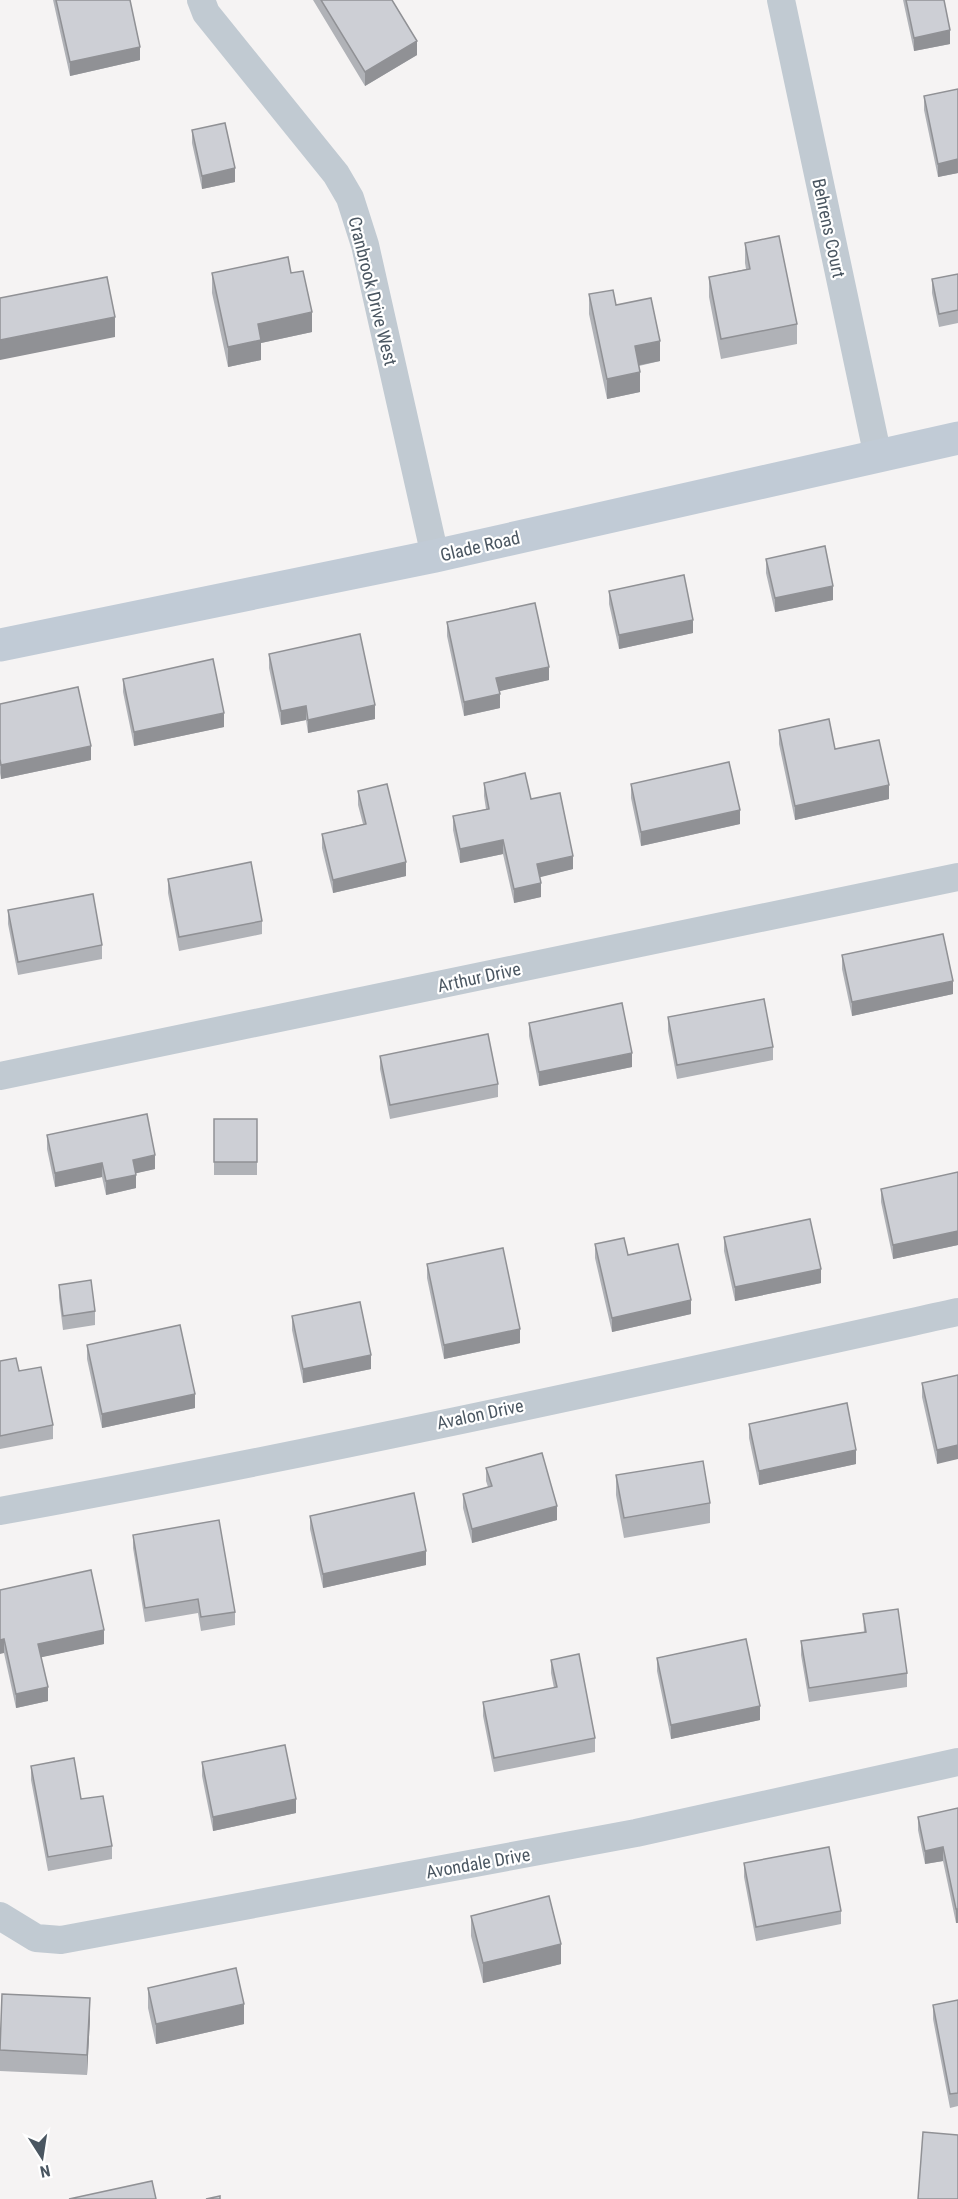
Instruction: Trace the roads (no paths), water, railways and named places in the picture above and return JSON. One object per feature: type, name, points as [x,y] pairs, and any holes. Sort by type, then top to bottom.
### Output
[{"type":"main road","name":"Glade Road","points":[[0,645],[435,556],[958,438]]},
{"type":"street","name":"Cranbrook Drive West","points":[[201,0],[206,13],[336,174],[350,198],[365,245],[435,556]]},
{"type":"street","name":"Behrens Court","points":[[781,0],[878,457]]},
{"type":"street","name":"Arthur Drive","points":[[0,1076],[958,877]]},
{"type":"street","name":"Avalon Drive","points":[[0,1511],[111,1491],[638,1382],[958,1312]]},
{"type":"street","name":"Avondale Drive","points":[[0,1916],[36,1938],[61,1940],[636,1833],[958,1762]]}]
